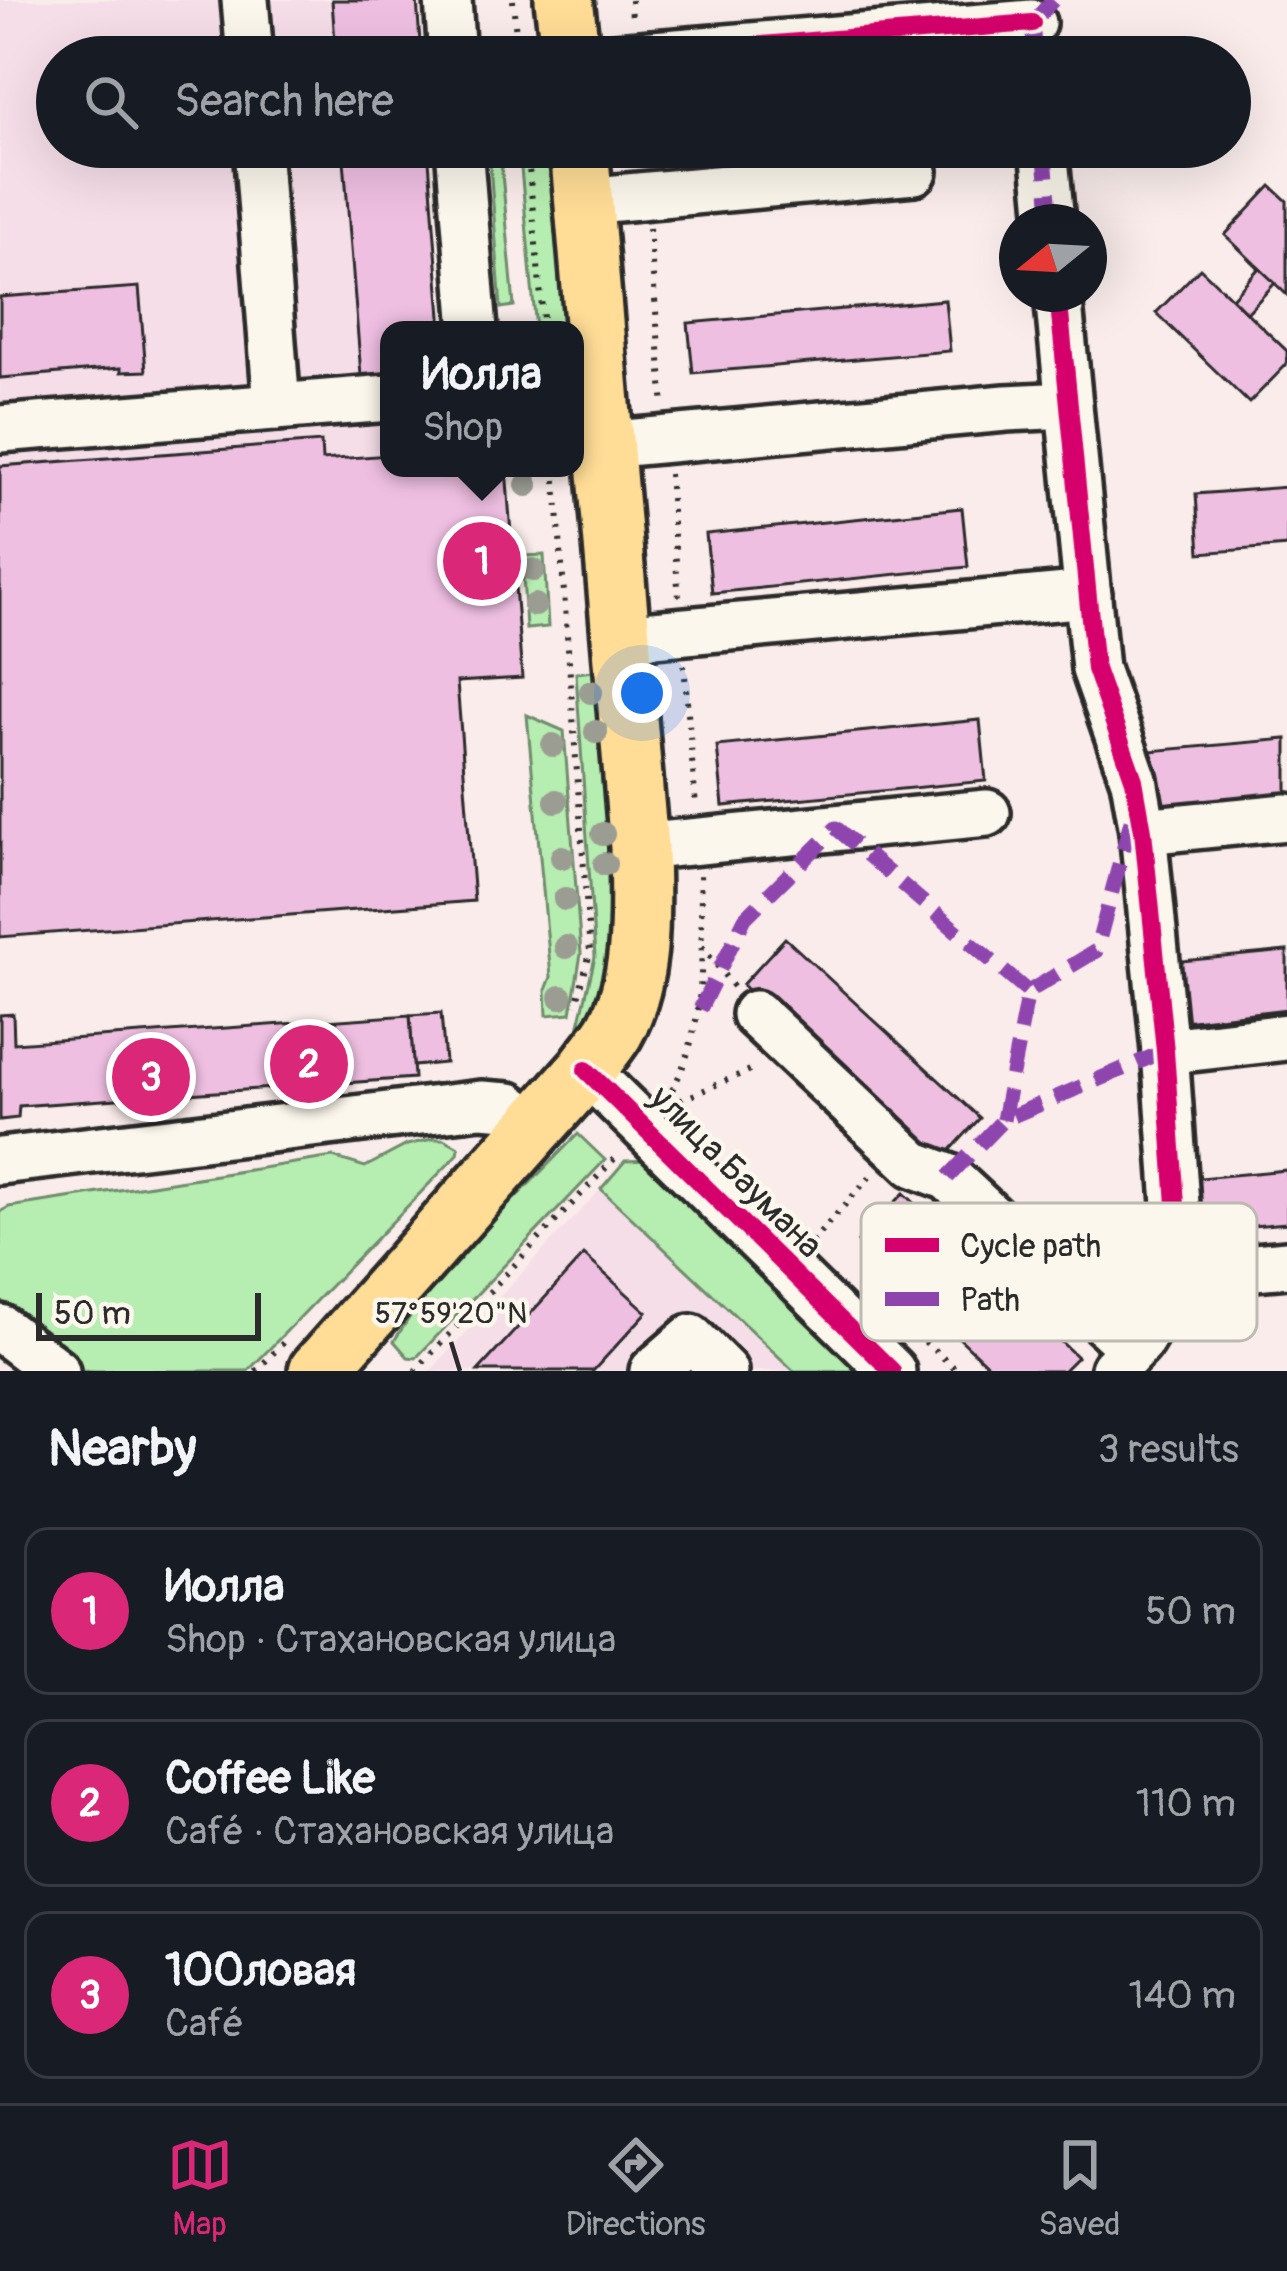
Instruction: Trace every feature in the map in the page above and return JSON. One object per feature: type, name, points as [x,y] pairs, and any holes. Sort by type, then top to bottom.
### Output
[{"type":"main road","points":[[564,0],[568,36]]},
{"type":"main road","points":[[581,174],[584,415]]},
{"type":"main road","points":[[318,1371],[536,1126],[579,1046],[616,1029],[631,987],[640,920],[639,847],[621,637],[584,475]]},
{"type":"street","points":[[245,0],[248,36]]},
{"type":"street","points":[[448,0],[451,36]]},
{"type":"street","points":[[913,36],[1040,27]]},
{"type":"street","points":[[259,168],[277,407]]},
{"type":"street","points":[[461,168],[473,321]]},
{"type":"street","points":[[1046,168],[1049,204]]},
{"type":"street","points":[[581,174],[647,196],[914,171]]},
{"type":"street","points":[[1060,312],[1095,669],[1134,780],[1144,831],[1176,1203]]},
{"type":"street","points":[[0,429],[380,399]]},
{"type":"street","points":[[584,456],[666,440],[1069,405]]},
{"type":"street","points":[[621,637],[1088,594]]},
{"type":"street","points":[[639,847],[987,813]]},
{"type":"street","points":[[1144,831],[1287,817]]},
{"type":"street","points":[[755,1014],[914,1164],[948,1177],[973,1203]]},
{"type":"street","points":[[1166,1051],[1287,1037]]},
{"type":"street","name":"улица Баумана","points":[[579,1046],[861,1339]]},
{"type":"street","points":[[0,1161],[481,1104],[509,1106],[536,1126]]},
{"type":"street","points":[[1257,1267],[1287,1264]]},
{"type":"street","points":[[0,1328],[56,1371]]},
{"type":"street","points":[[653,1371],[691,1338],[724,1371]]},
{"type":"street","name":"улица Баумана","points":[[863,1341],[892,1371]]},
{"type":"path","points":[[513,0],[516,36]]},
{"type":"path","points":[[529,168],[543,321]]},
{"type":"path","points":[[647,196],[699,841],[702,946],[700,1010],[675,1086],[661,1109],[794,1051]]},
{"type":"path","points":[[579,1046],[590,953],[580,477]]},
{"type":"path","points":[[702,946],[755,1014]]},
{"type":"path","points":[[812,1242],[896,1147]]},
{"type":"path","points":[[415,1371],[617,1156]]},
{"type":"shaded area","points":[[0,0],[417,0],[420,36],[36,36],[36,168],[430,168],[441,321],[380,321],[380,456],[322,460],[320,442],[0,466]]},
{"type":"shaded area","points":[[601,1189],[794,1371],[430,1371]]},
{"type":"green space","points":[[490,168],[502,168],[514,306],[501,308]]},
{"type":"green space","points":[[521,168],[548,168],[551,175],[563,321],[535,321]]},
{"type":"green space","points":[[544,555],[548,627],[526,629],[522,556]]},
{"type":"green space","points":[[611,669],[627,905],[597,1018],[577,1033],[595,957],[576,673]]},
{"type":"green space","points":[[527,715],[564,731],[581,954],[571,1013],[547,1015],[546,990],[551,977]]},
{"type":"green space","points":[[578,1134],[605,1160],[416,1358],[408,1357],[394,1341],[431,1284]]},
{"type":"green space","points":[[432,1139],[459,1147],[458,1154],[248,1371],[70,1371],[0,1309],[0,1212],[9,1207],[333,1157],[365,1167],[407,1145]]},
{"type":"green space","points":[[648,1160],[871,1371],[794,1371],[601,1189],[625,1161]]},
{"type":"building","points":[[332,0],[417,0],[420,36],[335,36]]},
{"type":"building","points":[[345,168],[430,168],[441,321],[380,321],[380,374],[361,375]]},
{"type":"building","points":[[1271,186],[1287,201],[1287,295],[1225,235]]},
{"type":"building","points":[[1200,268],[1287,351],[1287,364],[1249,403],[1156,313]]},
{"type":"building","points":[[1259,268],[1275,283],[1247,313],[1232,298]]},
{"type":"building","points":[[139,287],[146,371],[121,372],[121,368],[0,378],[0,297]]},
{"type":"building","points":[[945,300],[950,351],[693,373],[688,323]]},
{"type":"building","points":[[321,442],[322,460],[380,456],[380,477],[507,477],[522,678],[457,682],[474,901],[0,937],[0,466]]},
{"type":"building","points":[[1287,487],[1287,546],[1200,553],[1196,494]]},
{"type":"building","points":[[962,508],[968,567],[712,593],[706,534]]},
{"type":"building","points":[[980,720],[986,781],[723,806],[717,746]]},
{"type":"building","points":[[1287,739],[1287,797],[1154,808],[1149,751]]},
{"type":"building","points":[[785,938],[980,1118],[937,1165],[742,985]]},
{"type":"building","points":[[1287,951],[1287,1009],[1175,1022],[1170,962]]},
{"type":"building","points":[[441,1013],[445,1063],[413,1066],[410,1015]]},
{"type":"building","points":[[13,1014],[14,1043],[410,1015],[414,1078],[19,1106],[18,1118],[0,1120],[0,1015]]},
{"type":"building","points":[[1287,1170],[1287,1223],[1257,1226],[1257,1203],[1190,1203],[1188,1179]]},
{"type":"building","points":[[904,1193],[915,1203],[895,1203]]},
{"type":"building","points":[[584,1255],[647,1312],[593,1371],[478,1371]]},
{"type":"building","points":[[962,1341],[1060,1341],[1077,1357],[1063,1371],[994,1371]]},
{"type":"marked path","points":[[1033,36],[1032,23],[1053,0]]},
{"type":"marked path","points":[[1046,168],[1049,204]]},
{"type":"marked path","points":[[1003,1120],[1028,992],[1096,951],[1132,817]]},
{"type":"marked path","points":[[700,1009],[745,918],[836,828],[1028,992]]},
{"type":"marked path","points":[[948,1177],[1003,1120],[1165,1051]]},
{"type":"cycle path","points":[[873,36],[1032,23]]},
{"type":"cycle path","points":[[1060,312],[1095,669],[1134,780],[1143,831],[1176,1203]]},
{"type":"cycle path","points":[[586,1070],[861,1341]]},
{"type":"cycle path","points":[[862,1341],[892,1371]]},
{"type":"place","name":"Иолла","points":[[482,561]]},
{"type":"place","name":"Coffee Like","points":[[309,1064]]},
{"type":"place","name":"100ловая","points":[[151,1077]]}]
